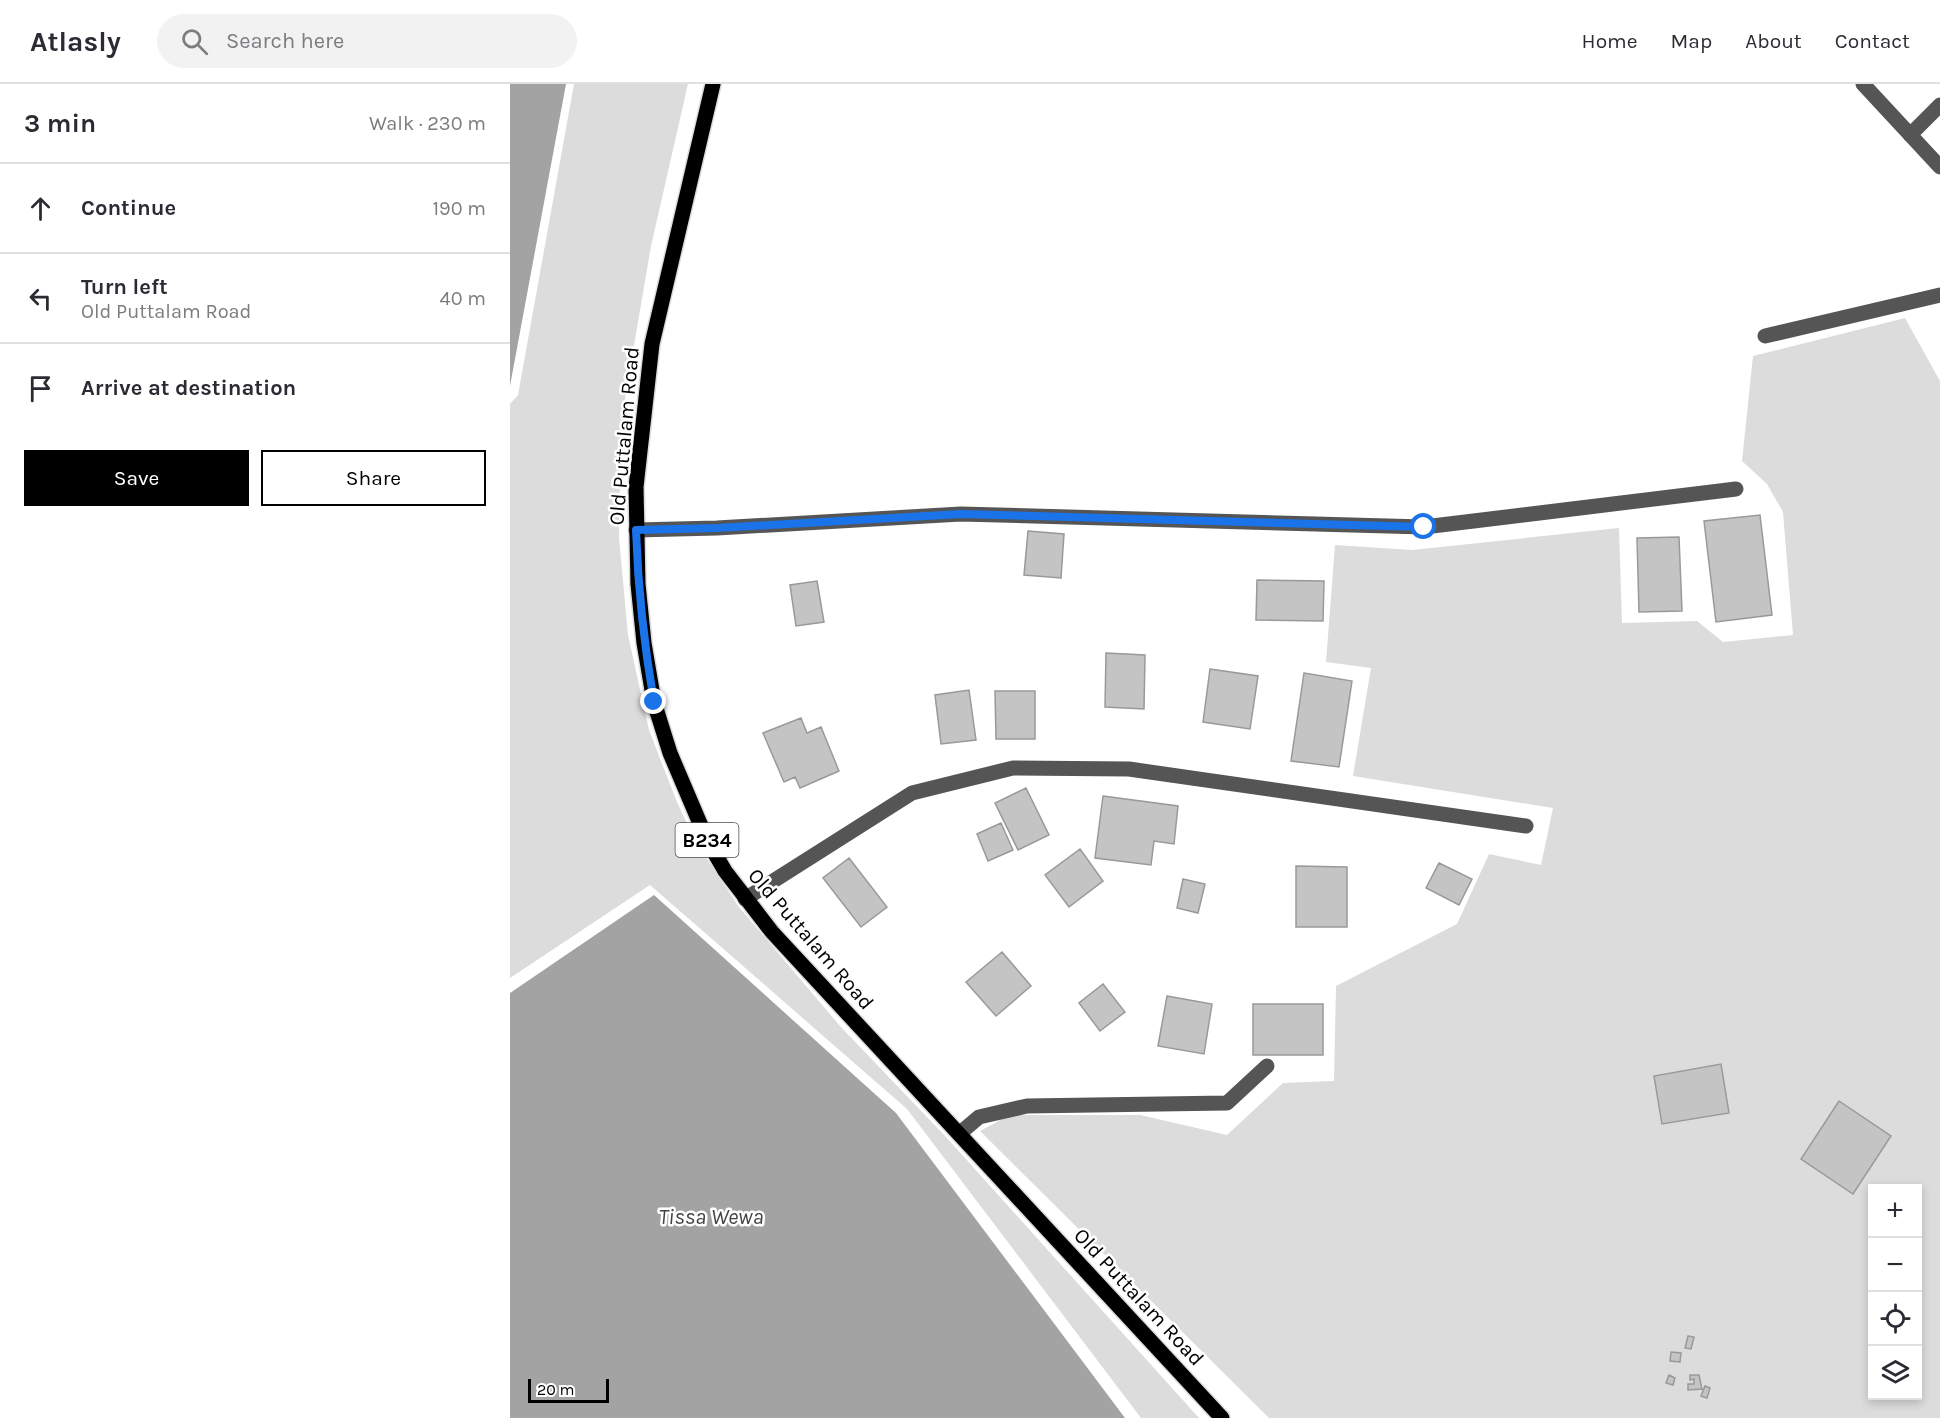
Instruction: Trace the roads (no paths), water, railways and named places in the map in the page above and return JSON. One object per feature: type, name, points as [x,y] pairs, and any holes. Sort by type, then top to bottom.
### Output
[{"type":"main road","name":"Old Puttalam Road","points":[[713,84],[652,344],[636,487],[638,584],[644,643],[654,702],[670,753],[707,840],[725,871],[772,932],[1222,1418]]},
{"type":"street","points":[[1863,84],[1940,167]]},
{"type":"street","points":[[1910,135],[1940,105]]},
{"type":"street","points":[[1765,336],[1940,295]]},
{"type":"street","points":[[636,530],[717,528],[961,514],[1424,527],[1736,489]]},
{"type":"street","points":[[745,899],[912,793],[1013,768],[1129,769],[1526,826]]},
{"type":"street","points":[[959,1134],[979,1117],[1027,1106],[1227,1103],[1267,1066]]},
{"type":"water","points":[[510,84],[566,84],[510,386]]},
{"type":"water","name":"Tissa Wewa","points":[[654,895],[896,1113],[1125,1418],[510,1418],[510,993]]}]
